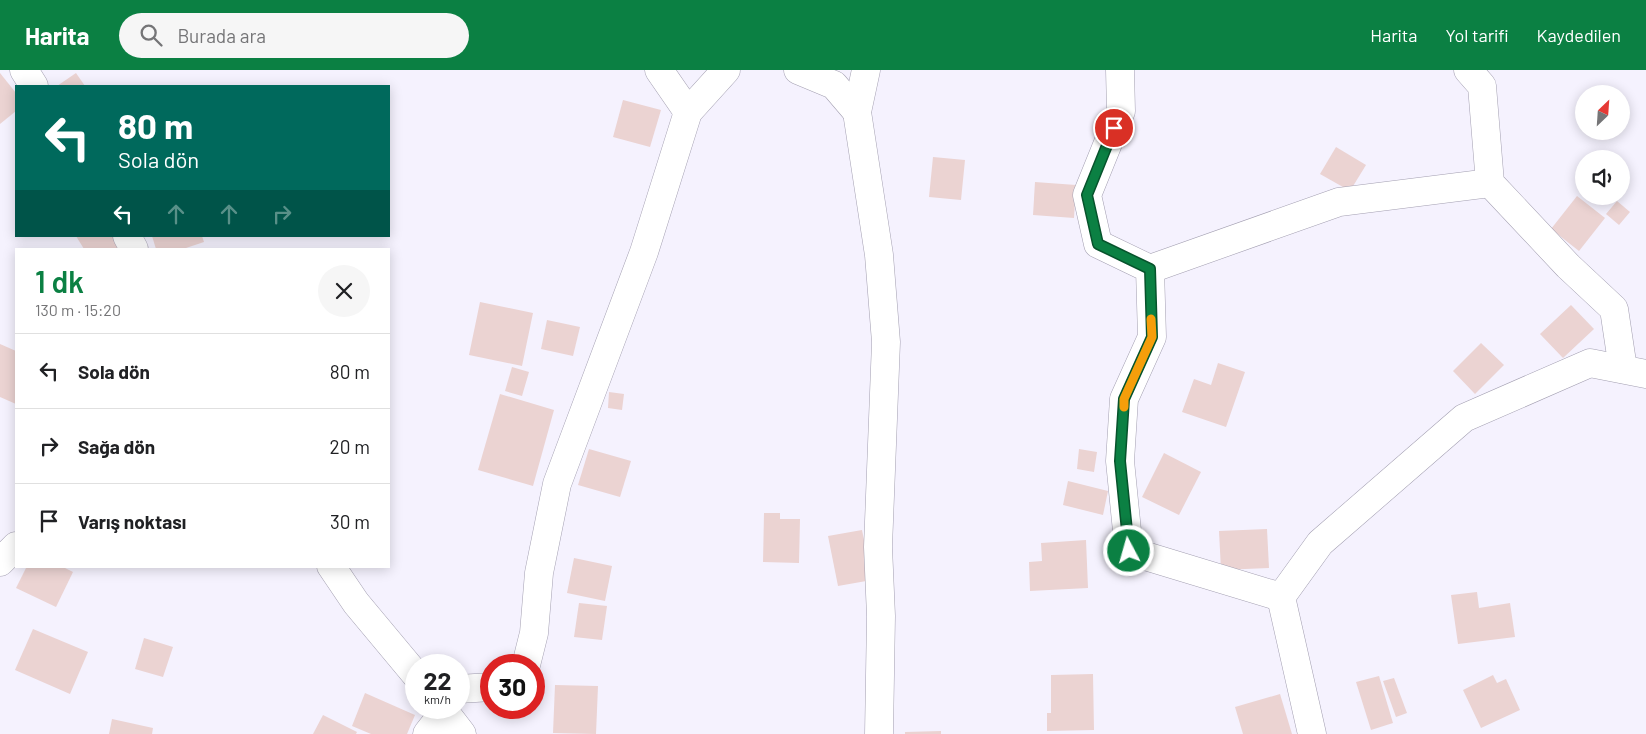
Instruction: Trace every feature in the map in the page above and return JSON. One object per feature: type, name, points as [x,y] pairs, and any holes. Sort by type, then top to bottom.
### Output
[{"type":"street","points":[[24,70],[33,85]]},
{"type":"street","points":[[659,70],[688,112]]},
{"type":"street","points":[[529,654],[534,633],[539,573],[557,484],[644,252],[688,112],[726,70]]},
{"type":"street","points":[[798,70],[834,85],[858,112]]},
{"type":"street","points":[[866,70],[858,112],[879,255],[886,342],[878,547],[881,616],[879,734]]},
{"type":"street","points":[[1120,70],[1120,110],[1087,195],[1098,244],[1150,269],[1339,202],[1490,183]]},
{"type":"street","points":[[1312,734],[1281,597],[1320,543],[1464,418],[1590,363],[1634,372],[1614,308],[1568,266],[1490,183],[1482,86],[1468,70]]},
{"type":"street","points":[[1150,269],[1152,337],[1124,399],[1120,461],[1129,551],[1281,597]]},
{"type":"street","points":[[0,562],[15,547]]},
{"type":"street","points":[[332,568],[356,603],[405,662]]},
{"type":"street","points":[[427,734],[437,719]]},
{"type":"street","points":[[455,719],[462,734]]},
{"type":"building","points":[[0,73],[15,92],[15,112],[0,124]]},
{"type":"building","points":[[76,73],[84,85],[58,85]]},
{"type":"building","points":[[623,100],[661,110],[650,147],[613,137]]},
{"type":"building","points":[[1336,147],[1366,165],[1350,191],[1320,174]]},
{"type":"building","points":[[933,157],[965,160],[961,200],[929,197]]},
{"type":"building","points":[[1035,182],[1076,185],[1074,218],[1033,215]]},
{"type":"building","points":[[1575,199],[1575,205],[1588,205],[1605,218],[1579,251],[1551,229]]},
{"type":"building","points":[[1614,205],[1622,205],[1630,212],[1619,225],[1606,214]]},
{"type":"building","points":[[77,237],[117,237],[123,248],[83,248]]},
{"type":"building","points":[[152,237],[202,237],[204,242],[186,248],[156,248]]},
{"type":"building","points":[[480,302],[533,313],[522,366],[469,355]]},
{"type":"building","points":[[1571,305],[1594,329],[1563,358],[1540,334]]},
{"type":"building","points":[[547,320],[580,327],[573,356],[541,349]]},
{"type":"building","points":[[1481,343],[1504,365],[1475,394],[1453,371]]},
{"type":"building","points":[[0,344],[15,351],[15,404],[0,397]]},
{"type":"building","points":[[1218,363],[1245,372],[1226,427],[1182,412],[1194,379],[1211,385]]},
{"type":"building","points":[[512,367],[529,372],[522,396],[505,391]]},
{"type":"building","points":[[609,392],[624,394],[622,410],[608,408]]},
{"type":"building","points":[[500,394],[554,410],[533,486],[478,470]]},
{"type":"building","points":[[589,449],[631,461],[620,497],[578,485]]},
{"type":"building","points":[[1079,449],[1097,452],[1094,472],[1077,469]]},
{"type":"building","points":[[1164,453],[1201,472],[1179,515],[1142,497]]},
{"type":"building","points":[[1068,481],[1108,491],[1103,515],[1063,505]]},
{"type":"building","points":[[764,513],[780,513],[780,519],[800,519],[799,563],[763,562]]},
{"type":"building","points":[[1267,529],[1269,568],[1221,570],[1219,531]]},
{"type":"building","points":[[862,530],[872,580],[838,586],[828,536]]},
{"type":"building","points":[[1086,540],[1088,588],[1030,591],[1029,562],[1042,561],[1041,543]]},
{"type":"building","points":[[574,558],[612,566],[605,601],[567,593]]},
{"type":"building","points":[[26,568],[65,568],[73,572],[56,607],[16,588]]},
{"type":"building","points":[[1477,592],[1479,608],[1510,603],[1515,637],[1458,644],[1451,595]]},
{"type":"building","points":[[579,603],[607,606],[602,640],[574,637]]},
{"type":"building","points":[[33,629],[88,652],[70,694],[15,670]]},
{"type":"building","points":[[144,638],[173,647],[163,677],[135,669]]},
{"type":"building","points":[[1093,674],[1094,730],[1047,731],[1047,713],[1051,713],[1051,675]]},
{"type":"building","points":[[1493,675],[1497,683],[1506,679],[1520,710],[1481,728],[1463,690]]},
{"type":"building","points":[[1379,676],[1393,723],[1371,730],[1356,682]]},
{"type":"building","points":[[1394,678],[1407,713],[1396,717],[1383,681]]},
{"type":"building","points":[[555,685],[598,686],[596,734],[553,733]]},
{"type":"building","points":[[365,693],[405,711],[405,719],[413,719],[407,734],[371,734],[352,726]]},
{"type":"building","points":[[1280,694],[1292,734],[1243,734],[1235,707]]},
{"type":"building","points":[[323,715],[357,732],[356,734],[313,734]]},
{"type":"building","points":[[112,719],[153,728],[152,734],[109,734]]},
{"type":"building","points":[[941,731],[941,734],[905,734],[905,732]]},
{"type":"slow traffic","points":[[1124,407],[1124,399],[1152,337],[1151,319]]},
{"type":"route","points":[[1114,128],[1087,195],[1098,244],[1150,269],[1152,337],[1124,399],[1120,461],[1129,551]]}]
